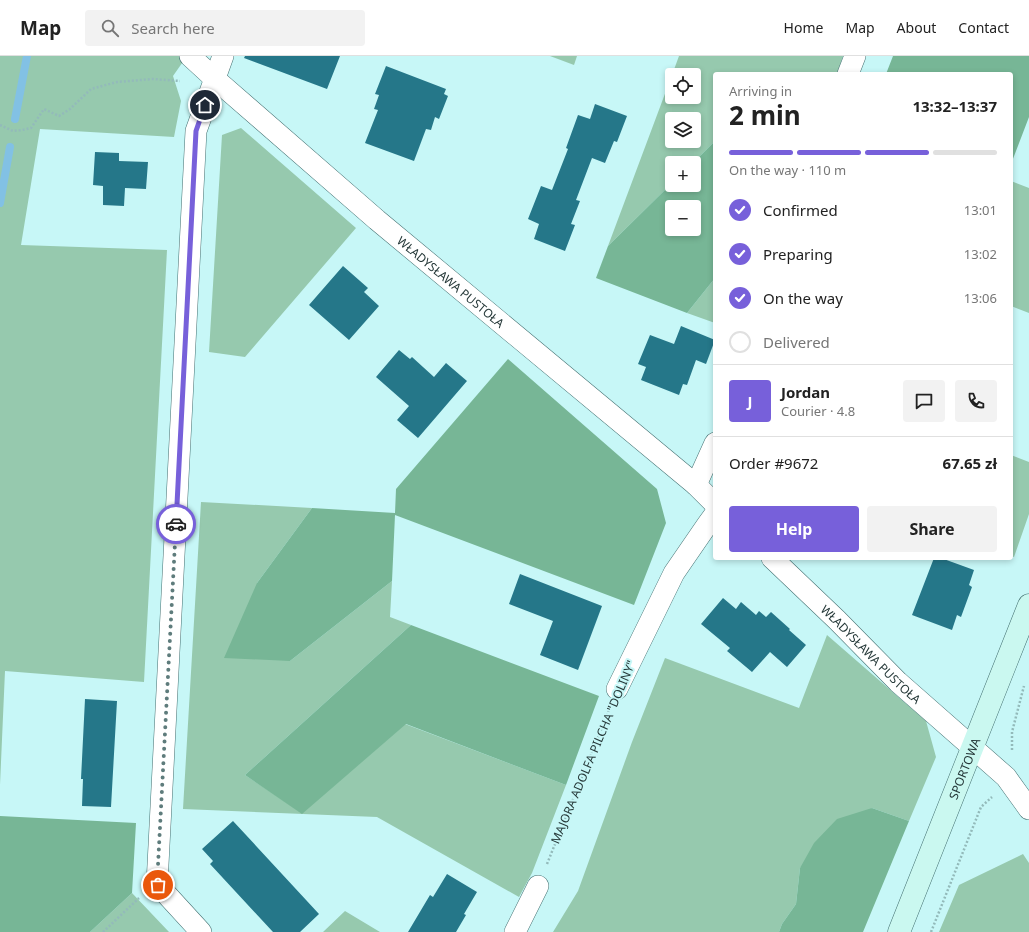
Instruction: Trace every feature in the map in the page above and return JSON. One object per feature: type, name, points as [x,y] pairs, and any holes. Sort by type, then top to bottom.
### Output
[{"type":"street","name":"WŁADYSŁAWA PUSTOŁA","points":[[190,56],[377,220],[696,485],[713,502]]},
{"type":"street","points":[[201,932],[157,884],[196,131],[223,56]]},
{"type":"street","points":[[849,72],[855,56]]},
{"type":"street","points":[[696,485],[713,447]]},
{"type":"street","name":"MAJORA ADOLFA PILCHA \"DOLINY\"","points":[[617,689],[674,573],[713,517]]},
{"type":"street","name":"WŁADYSŁAWA PUSTOŁA","points":[[774,560],[837,620],[898,682],[1006,777],[1029,809]]},
{"type":"street","name":"SPORTOWA","points":[[899,932],[1029,606]]},
{"type":"street","points":[[515,932],[538,886]]},
{"type":"path","points":[[0,125],[13,131],[31,128],[44,109],[59,116],[70,109],[91,89],[117,82],[153,80],[200,82],[215,79]]},
{"type":"path","points":[[931,932],[981,807],[996,793],[1006,777],[1012,760],[1012,732],[1026,682]]},
{"type":"path","name":"MAJORA ADOLFA PILCHA \"DOLINY\"","points":[[538,886],[617,689]]},
{"type":"path","points":[[103,932],[148,889],[158,885]]},
{"type":"green space","points":[[0,56],[187,56],[173,76],[181,101],[174,137],[40,129],[21,245],[167,250],[144,682],[5,671],[0,785]]},
{"type":"green space","points":[[550,56],[577,56],[574,65]]},
{"type":"green space","points":[[679,56],[843,56],[838,72],[713,72],[713,143],[700,156],[665,156],[665,190],[608,246],[665,93],[665,104],[701,104],[701,68],[675,68]]},
{"type":"green space","points":[[893,56],[1029,56],[1029,117],[1013,159],[1013,72],[887,72]]},
{"type":"green space","points":[[241,128],[356,228],[245,357],[209,352],[222,135]]},
{"type":"green space","points":[[713,143],[713,280],[687,313],[596,278],[608,246],[665,190],[665,192],[701,192],[700,156]]},
{"type":"green space","points":[[1013,182],[1029,188],[1029,313],[1013,307]]},
{"type":"green space","points":[[713,280],[713,322],[687,313]]},
{"type":"green space","points":[[508,359],[657,489],[666,523],[634,605],[395,515],[392,581],[290,661],[224,658],[257,583],[312,508],[395,513],[396,489]]},
{"type":"green space","points":[[1013,456],[1029,462],[1029,514],[1014,557]]},
{"type":"green space","points":[[201,502],[312,508],[257,583],[290,661],[392,581],[390,617],[411,625],[245,775],[302,813],[405,724],[566,785],[532,873],[519,897],[377,817],[183,809]]},
{"type":"green space","points":[[411,625],[599,696],[566,785],[406,724],[302,814],[245,775]]},
{"type":"green space","points":[[827,635],[926,721],[936,757],[909,821],[872,808],[800,868],[796,904],[782,924],[779,932],[553,932],[578,891],[632,742],[665,658],[799,708]]},
{"type":"green space","points":[[872,808],[909,821],[863,932],[779,932],[782,924],[796,904],[800,868],[814,843],[837,819]]},
{"type":"green space","points":[[0,816],[136,823],[132,893],[90,932],[0,932]]},
{"type":"green space","points":[[1023,854],[1029,863],[1029,932],[939,932],[959,885]]},
{"type":"green space","points":[[132,893],[169,932],[90,932]]},
{"type":"green space","points":[[345,911],[380,932],[323,932]]},
{"type":"building","points":[[245,56],[340,56],[327,89],[244,58]]},
{"type":"building","points":[[386,66],[446,89],[444,94],[448,96],[439,119],[435,117],[431,130],[426,129],[414,161],[365,143],[378,110],[374,109],[379,95],[375,94]]},
{"type":"building","points":[[595,104],[627,116],[617,142],[614,141],[605,163],[592,158],[576,200],[580,201],[571,224],[575,225],[565,251],[534,239],[539,224],[528,219],[541,186],[552,190],[568,149],[566,148],[578,115],[590,119]]},
{"type":"building","points":[[95,152],[119,153],[119,161],[148,162],[146,189],[125,188],[124,206],[103,205],[103,186],[93,185]]},
{"type":"building","points":[[343,266],[368,288],[364,292],[379,306],[349,340],[309,305]]},
{"type":"building","points":[[681,326],[713,339],[713,345],[706,364],[696,360],[687,385],[683,384],[679,395],[641,380],[646,367],[638,364],[650,335],[674,344]]},
{"type":"building","points":[[399,350],[410,359],[412,357],[434,377],[446,363],[467,381],[418,438],[397,420],[409,406],[376,377]]},
{"type":"building","points":[[933,560],[946,560],[974,570],[969,585],[972,587],[961,617],[957,615],[952,630],[912,615]]},
{"type":"building","points":[[520,574],[602,606],[578,670],[540,655],[553,621],[509,604]]},
{"type":"building","points":[[723,598],[736,609],[741,602],[756,615],[759,611],[766,617],[771,612],[806,645],[787,667],[770,652],[752,672],[727,651],[730,648],[701,624]]},
{"type":"building","points":[[85,699],[117,701],[111,807],[82,806],[83,779],[81,779]]},
{"type":"building","points":[[233,821],[319,914],[300,932],[273,932],[210,864],[213,861],[202,849]]},
{"type":"building","points":[[447,874],[477,892],[464,914],[466,915],[456,932],[408,932],[430,895],[433,897]]},
{"type":"waterway","points":[[15,119],[27,56]]},
{"type":"waterway","points":[[0,203],[10,147]]},
{"type":"way so far","points":[[158,885],[176,524]]},
{"type":"route","points":[[176,524],[196,131],[205,105]]}]
